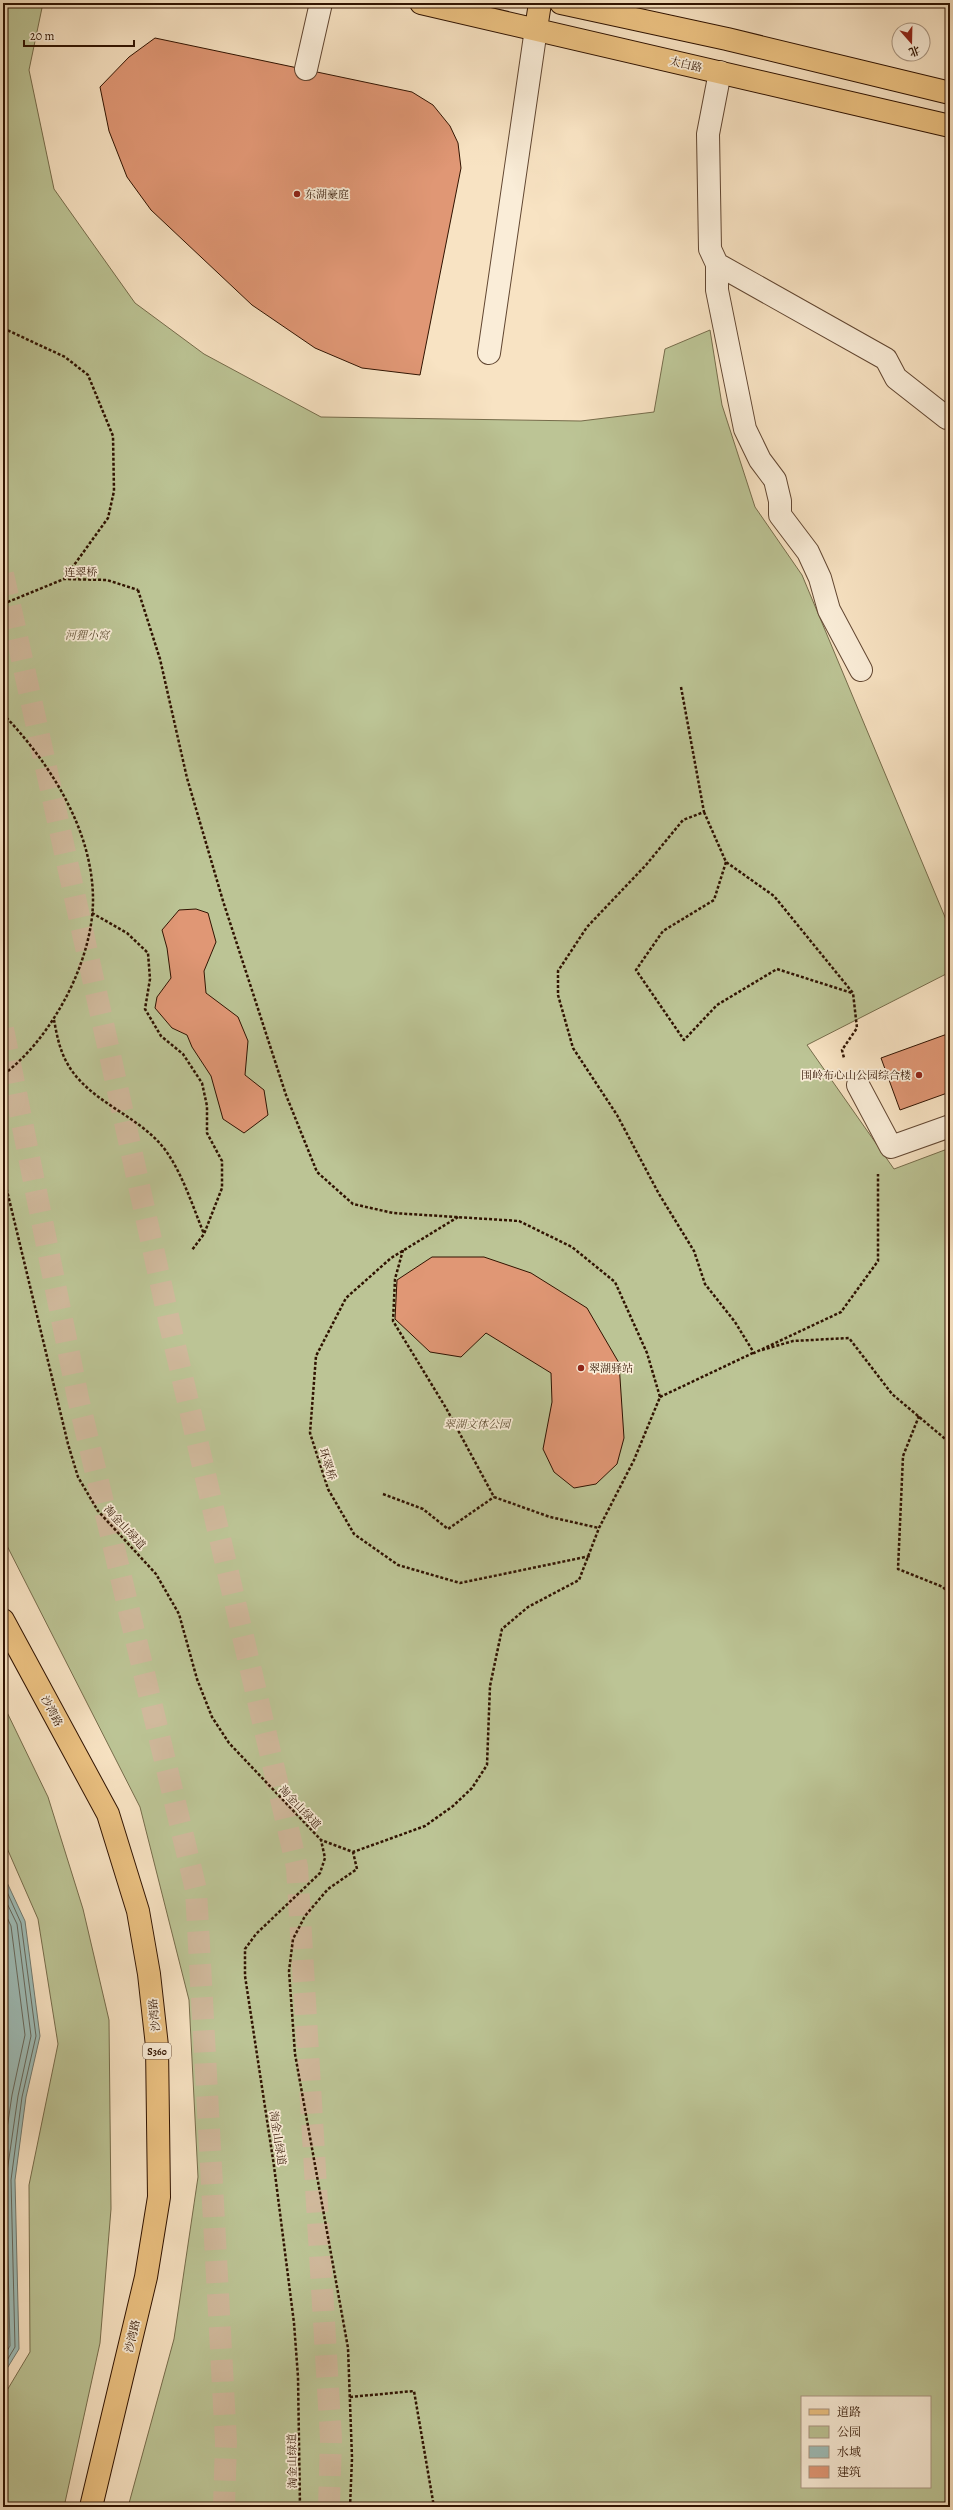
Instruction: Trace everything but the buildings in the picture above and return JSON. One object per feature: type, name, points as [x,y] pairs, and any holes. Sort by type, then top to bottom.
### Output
[{"type":"main road","name":"太白路","points":[[421,3],[950,126]]},
{"type":"main road","points":[[536,29],[540,3]]},
{"type":"main road","points":[[561,3],[727,39],[950,93]]},
{"type":"main road","points":[[720,72],[727,39]]},
{"type":"main road","name":"沙湾路","points":[[3,1620],[108,1814],[138,1911],[149,1974],[157,2046],[159,2198],[146,2277],[91,2507]]},
{"type":"street","points":[[306,70],[321,3]]},
{"type":"street","points":[[489,353],[536,29]]},
{"type":"street","points":[[720,72],[708,134],[710,248],[718,264],[717,290],[746,429],[760,460],[775,480],[780,501],[780,515],[808,552],[820,578],[829,610],[861,670]]},
{"type":"street","points":[[718,264],[886,359],[896,378],[947,418]]},
{"type":"street","points":[[858,1085],[891,1147],[950,1126]]},
{"type":"path","points":[[3,331],[7,330],[64,357],[88,375],[113,436],[114,491],[108,518],[64,579]]},
{"type":"path","name":"连翠桥","points":[[3,604],[64,579],[107,580],[138,590],[160,658],[187,778],[223,901],[286,1095],[317,1172],[353,1204],[393,1213],[458,1216]]},
{"type":"path","points":[[681,687],[704,812],[726,862],[774,896],[853,993],[857,1028],[842,1050],[846,1065]]},
{"type":"path","points":[[3,714],[41,758],[60,789],[89,860],[93,900],[92,913],[81,963],[54,1019],[34,1045],[3,1075]]},
{"type":"path","points":[[704,812],[683,820],[646,865],[587,927],[558,971],[558,995],[573,1048],[617,1115],[659,1194],[694,1251],[705,1284],[735,1322],[754,1353]]},
{"type":"path","points":[[726,862],[714,900],[663,931],[636,970],[684,1040],[716,1005],[777,969],[853,993]]},
{"type":"path","points":[[92,913],[127,933],[148,953],[150,979],[145,1010],[161,1036],[183,1054],[202,1083],[207,1106],[207,1133],[222,1161],[222,1188],[204,1234],[192,1250]]},
{"type":"path","points":[[54,1019],[62,1053],[78,1079],[99,1099],[144,1128],[166,1152],[204,1234]]},
{"type":"path","points":[[660,1397],[841,1312],[878,1260],[878,1176],[876,1168]]},
{"type":"path","name":"淘金山绿道","points":[[3,1174],[68,1444],[78,1477],[98,1512],[156,1574],[179,1614],[197,1679],[212,1717],[234,1748],[321,1840],[325,1858],[320,1873],[278,1916],[256,1934],[245,1949],[245,1976],[274,2166],[294,2323],[298,2377],[300,2507]]},
{"type":"path","points":[[321,1840],[353,1852],[425,1826],[453,1806],[472,1788],[487,1765],[490,1686],[502,1629],[528,1607],[579,1580],[590,1556],[600,1528],[634,1460],[660,1397],[647,1354],[615,1282],[572,1247],[519,1221],[458,1216]]},
{"type":"path","name":"环翠桥","points":[[458,1216],[391,1258],[346,1298],[316,1356],[310,1433],[328,1489],[354,1534],[398,1565],[460,1583],[590,1556]]},
{"type":"path","points":[[403,1250],[395,1279],[393,1321],[446,1408],[494,1497],[550,1517],[600,1528]]},
{"type":"path","points":[[754,1353],[793,1341],[849,1338],[892,1394],[950,1443]]},
{"type":"path","points":[[919,1416],[903,1456],[898,1569],[943,1587],[950,1595]]},
{"type":"path","points":[[383,1494],[423,1509],[448,1529],[494,1497]]},
{"type":"path","points":[[350,2507],[352,2458],[347,2340],[295,2054],[289,1971],[293,1940],[305,1916],[328,1890],[357,1869],[353,1852]]},
{"type":"path","points":[[350,2397],[414,2391],[434,2507]]},
{"type":"green space","name":"翠湖文体公园","points":[[3,3],[43,3],[29,70],[54,189],[135,303],[204,354],[321,417],[581,421],[654,412],[665,349],[710,330],[722,405],[755,507],[802,575],[950,929],[950,972],[807,1045],[894,1169],[950,1148],[950,2507],[128,2507],[174,2339],[198,2177],[189,2000],[140,1807],[3,1538]]},
{"type":"green space","points":[[3,1704],[48,1797],[83,1909],[109,2020],[111,2209],[100,2343],[64,2507],[3,2507],[3,2397],[30,2352],[29,2185],[58,2044],[38,1919],[3,1839]]},
{"type":"water","points":[[3,1874],[25,1921],[40,2036],[26,2097],[15,2180],[19,2349],[3,2375]]},
{"type":"tunnel","points":[[3,574],[170,1325],[297,1867],[331,2439],[329,2507]]},
{"type":"tunnel","points":[[3,1029],[78,1398],[196,1890],[226,2442],[224,2507]]},
{"type":"place","name":"东湖豪庭","points":[[297,194]]},
{"type":"place","name":"围岭布心山公园综合楼","points":[[919,1075]]},
{"type":"place","name":"翠湖驿站","points":[[581,1368]]},
{"type":"park label","name":"河狸小窝","points":[[87,635]]}]
